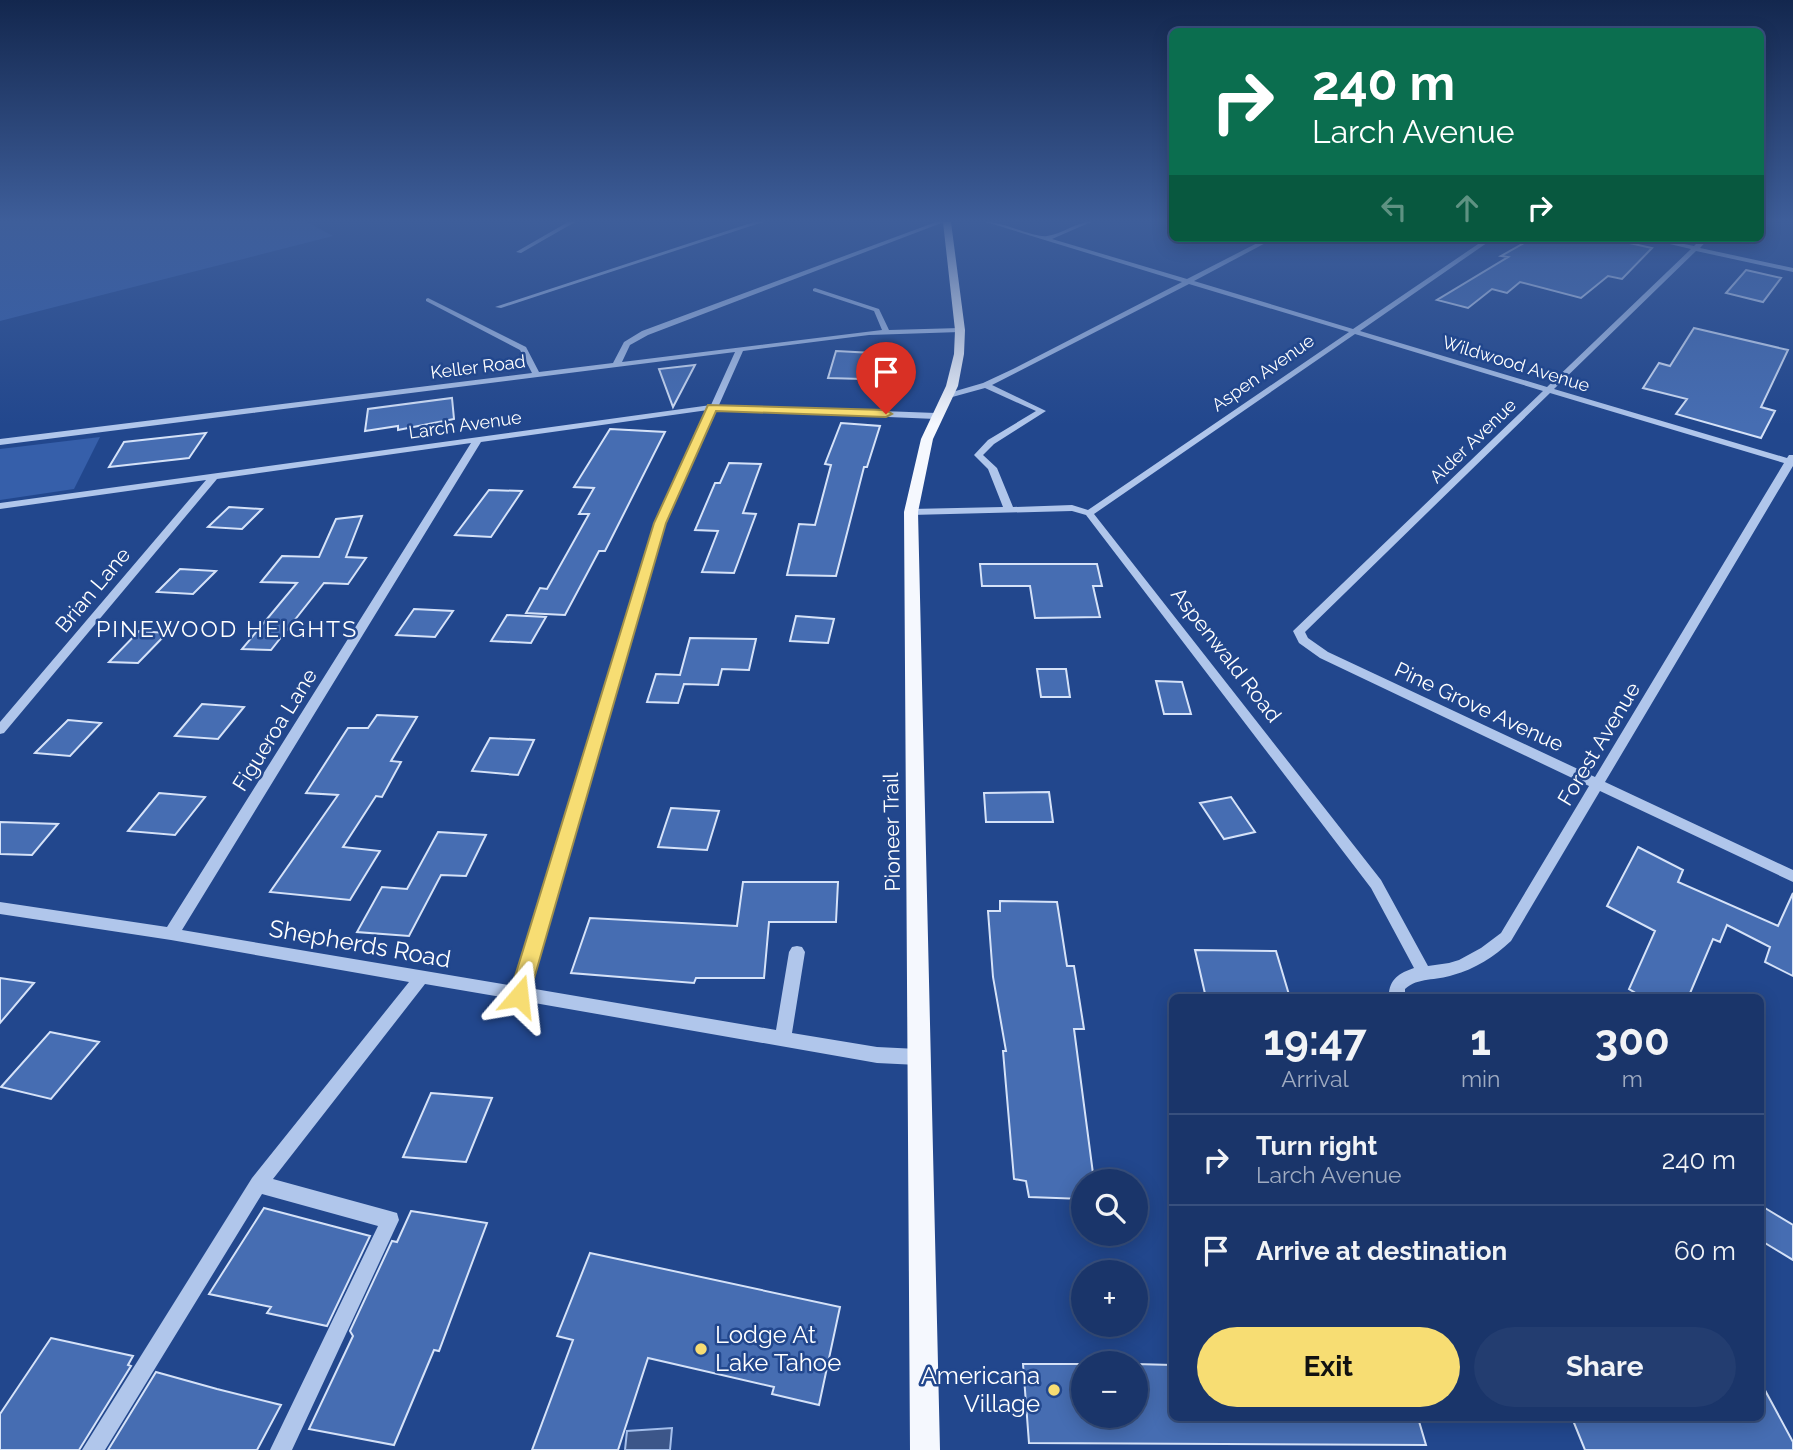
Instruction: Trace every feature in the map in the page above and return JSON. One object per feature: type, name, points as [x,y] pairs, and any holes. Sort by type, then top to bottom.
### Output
[{"type":"main road","name":"Pioneer Trail","points":[[925,1450],[911,512],[921,459],[956,373],[960,330],[955,290]]},
{"type":"street","points":[[499,307],[552,290]]},
{"type":"street","points":[[616,365],[627,344],[645,333],[761,290]]},
{"type":"street","points":[[815,290],[877,310],[886,331]]},
{"type":"street","name":"Larch Avenue","points":[[0,506],[712,407],[941,406],[1173,290]]},
{"type":"street","name":"Wildwood Avenue","points":[[1214,290],[1792,460]]},
{"type":"street","name":"Aspen Avenue","points":[[1089,513],[1413,290]]},
{"type":"street","name":"Alder Avenue","points":[[1303,640],[1300,631],[1304,624],[1652,290]]},
{"type":"street","points":[[428,300],[523,349],[537,375]]},
{"type":"street","name":"Keller Road","points":[[0,442],[886,331],[960,330]]},
{"type":"street","points":[[519,996],[660,523],[740,350]]},
{"type":"street","points":[[986,385],[1042,411],[991,442],[978,455],[992,468],[1009,509]]},
{"type":"street","name":"Figueroa Lane","points":[[171,934],[478,439]]},
{"type":"street","name":"Forest Avenue","points":[[1397,994],[1396,989],[1401,982],[1450,970],[1472,960],[1506,937],[1792,460]]},
{"type":"street","name":"Brian Lane","points":[[0,730],[215,475]]},
{"type":"street","points":[[911,512],[1072,508],[1089,513]]},
{"type":"street","name":"Aspenwald Road","points":[[1089,513],[1376,884],[1425,974]]},
{"type":"street","name":"Pine Grove Avenue","points":[[1303,640],[1324,655],[1793,876]]},
{"type":"street","name":"Shepherds Road","points":[[0,908],[171,934],[783,1040],[877,1055],[918,1057]]},
{"type":"street","points":[[783,1040],[796,952]]},
{"type":"street","points":[[93,1450],[258,1184],[422,977]]},
{"type":"street","points":[[258,1184],[390,1220],[281,1450]]},
{"type":"shaded area","points":[[0,290],[123,290],[0,321]]},
{"type":"shaded area","points":[[100,437],[74,489],[0,500],[0,449]]},
{"type":"shaded area","points":[[672,1428],[670,1450],[625,1450],[627,1431]]},
{"type":"building","points":[[1454,290],[1491,290],[1468,308],[1437,300]]},
{"type":"building","points":[[1549,290],[1591,290],[1581,298]]},
{"type":"building","points":[[1729,290],[1772,290],[1763,302],[1726,293]]},
{"type":"building","points":[[1694,328],[1788,350],[1761,407],[1775,411],[1761,438],[1676,414],[1687,399],[1643,388],[1659,363],[1670,366]]},
{"type":"building","points":[[836,351],[873,353],[863,379],[828,378]]},
{"type":"building","points":[[695,365],[673,407],[659,369]]},
{"type":"building","points":[[452,398],[454,419],[398,430],[398,426],[365,431],[368,409]]},
{"type":"building","points":[[841,423],[880,426],[867,467],[864,467],[836,576],[787,575],[799,524],[815,525],[831,465],[825,464]]},
{"type":"building","points":[[610,429],[665,432],[605,551],[599,551],[565,615],[526,613],[540,588],[547,589],[589,514],[579,514],[594,488],[574,487]]},
{"type":"building","points":[[206,433],[189,458],[109,467],[124,442]]},
{"type":"building","points":[[729,463],[761,464],[743,513],[756,514],[734,573],[702,572],[718,531],[695,530],[715,483],[720,483]]},
{"type":"building","points":[[489,490],[522,491],[491,537],[455,535]]},
{"type":"building","points":[[229,507],[262,509],[242,529],[208,527]]},
{"type":"building","points":[[362,516],[346,557],[366,558],[348,584],[324,583],[271,650],[242,649],[297,583],[261,582],[282,556],[319,557],[336,519]]},
{"type":"building","points":[[980,564],[1097,564],[1102,586],[1093,586],[1100,617],[1035,618],[1030,586],[982,586]]},
{"type":"building","points":[[180,569],[216,571],[193,594],[157,592]]},
{"type":"building","points":[[414,609],[453,611],[435,637],[396,635]]},
{"type":"building","points":[[507,615],[546,617],[531,643],[491,641]]},
{"type":"building","points":[[796,616],[834,619],[828,643],[790,641]]},
{"type":"building","points":[[139,631],[167,633],[138,663],[109,662]]},
{"type":"building","points":[[690,638],[756,639],[749,670],[722,669],[718,685],[684,684],[678,703],[647,702],[656,674],[680,675]]},
{"type":"building","points":[[1037,669],[1066,669],[1070,697],[1041,697]]},
{"type":"building","points":[[1156,681],[1182,682],[1191,714],[1164,714]]},
{"type":"building","points":[[202,704],[244,707],[218,739],[175,736]]},
{"type":"building","points":[[377,715],[417,717],[391,761],[401,762],[382,797],[376,796],[343,847],[380,851],[350,900],[270,892],[338,795],[306,793],[348,728],[368,728]]},
{"type":"building","points":[[68,720],[101,723],[70,756],[35,753]]},
{"type":"building","points":[[490,738],[534,740],[518,775],[472,771]]},
{"type":"building","points":[[1049,792],[1053,822],[986,822],[984,793]]},
{"type":"building","points":[[159,793],[205,797],[175,835],[128,831]]},
{"type":"building","points":[[1231,797],[1255,832],[1224,839],[1200,803]]},
{"type":"building","points":[[671,808],[719,811],[707,850],[658,847]]},
{"type":"building","points":[[0,822],[58,824],[32,855],[0,854]]},
{"type":"building","points":[[438,832],[486,835],[466,876],[441,875],[409,936],[357,932],[382,887],[407,889]]},
{"type":"building","points":[[1638,847],[1683,870],[1678,882],[1778,926],[1793,893],[1793,976],[1765,962],[1770,947],[1727,925],[1720,942],[1713,939],[1690,994],[1637,994],[1629,989],[1655,931],[1607,906]]},
{"type":"building","points":[[743,882],[838,882],[836,922],[769,922],[764,978],[696,978],[694,983],[571,973],[590,918],[737,926]]},
{"type":"building","points":[[1000,901],[1057,902],[1067,966],[1074,966],[1084,1029],[1074,1029],[1092,1169],[1071,1169],[1071,1199],[1029,1197],[1026,1181],[1014,1179],[1003,1051],[1006,1051],[993,977],[988,911],[1000,911]]},
{"type":"building","points":[[1195,950],[1276,951],[1289,994],[1205,994]]},
{"type":"building","points":[[0,978],[34,983],[0,1023]]},
{"type":"building","points":[[50,1032],[99,1042],[51,1099],[1,1087]]},
{"type":"building","points":[[431,1093],[492,1098],[466,1162],[403,1157]]},
{"type":"building","points":[[1764,1207],[1793,1225],[1793,1260],[1764,1242]]},
{"type":"building","points":[[264,1208],[370,1236],[327,1326],[267,1313],[271,1307],[209,1294]]},
{"type":"building","points":[[411,1211],[487,1223],[439,1351],[434,1350],[394,1445],[309,1429],[353,1336],[350,1331],[392,1241],[397,1242]]},
{"type":"building","name":"Lodge At Lake Tahoe","points":[[590,1253],[840,1307],[819,1405],[772,1394],[774,1387],[648,1358],[618,1450],[532,1450],[573,1340],[557,1336]]},
{"type":"building","points":[[51,1338],[133,1356],[128,1365],[131,1366],[79,1450],[0,1450],[0,1414]]},
{"type":"building","name":"Americana Village","points":[[1023,1364],[1071,1364],[1071,1428],[1148,1428],[1148,1364],[1169,1365],[1169,1421],[1419,1421],[1426,1445],[1029,1443]]},
{"type":"building","points":[[156,1372],[281,1405],[257,1450],[108,1450]]},
{"type":"building","points":[[1764,1388],[1793,1442],[1793,1450],[1585,1450],[1573,1421],[1764,1421]]},
{"type":"place","name":"Lodge At Lake Tahoe","points":[[701,1349]]},
{"type":"place","name":"Americana Village","points":[[1054,1390]]},
{"type":"district","name":"PINEWOOD HEIGHTS","points":[[227,629]]},
{"type":"route","points":[[519,996],[660,523],[712,407],[886,414]]}]
